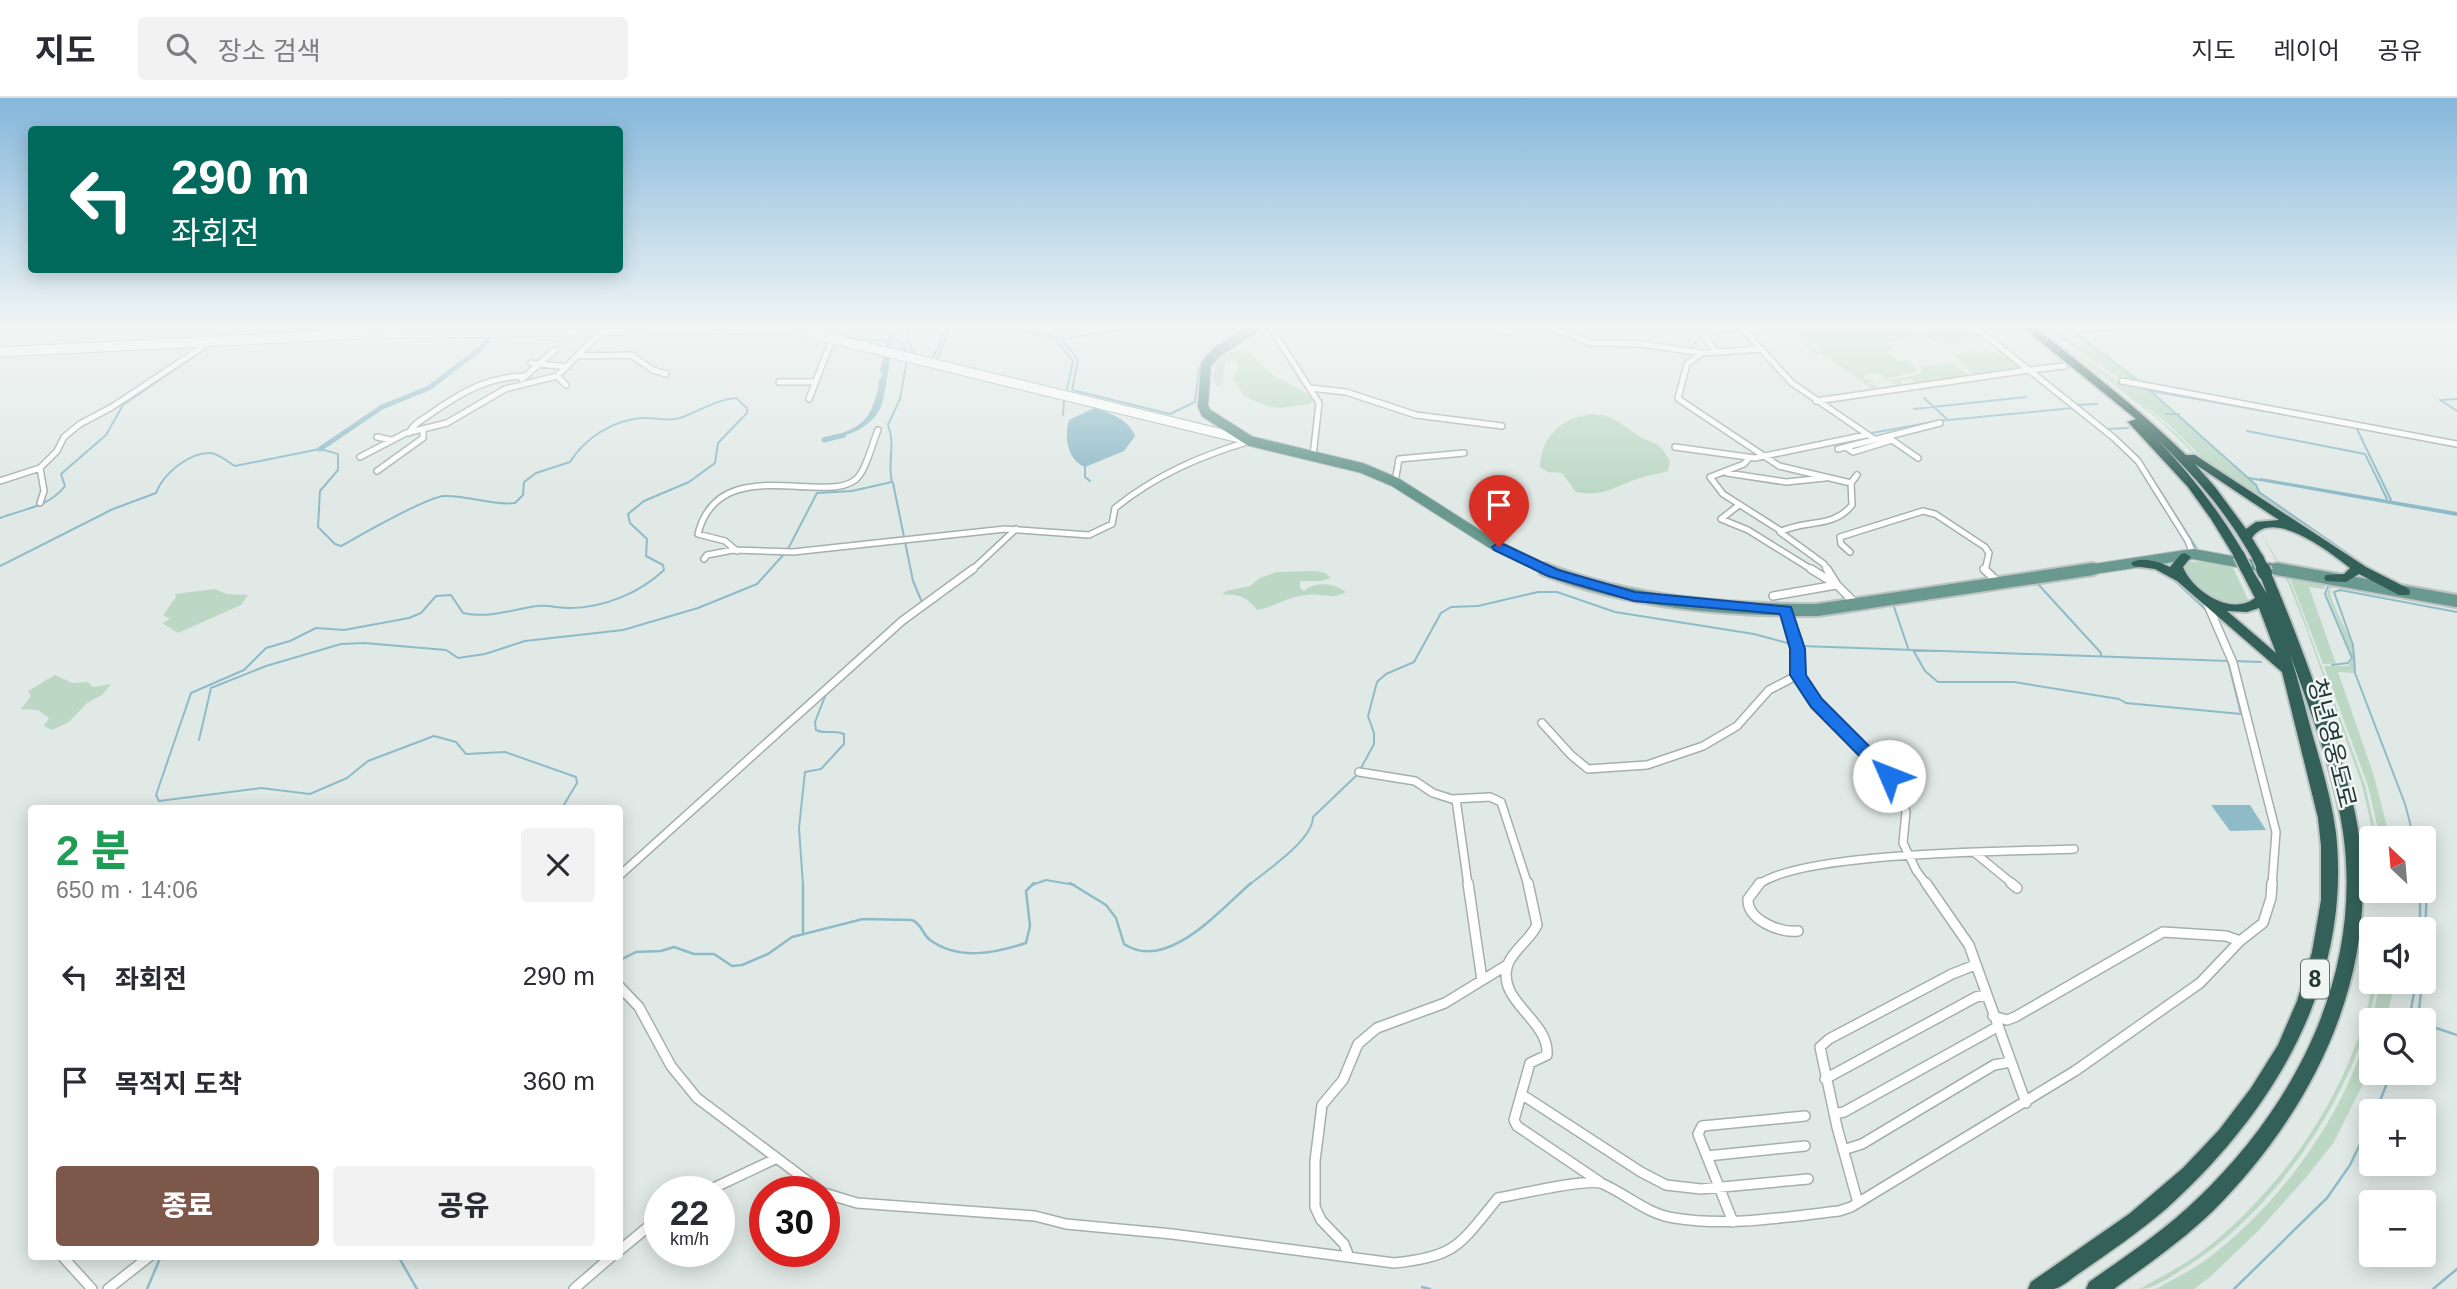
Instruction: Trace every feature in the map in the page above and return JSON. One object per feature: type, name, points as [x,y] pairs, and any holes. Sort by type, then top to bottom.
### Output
[{"type":"highway","name":"청년영웅도로","points":[[2082,381],[2126,416],[2178,467],[2252,564],[2328,744],[2348,814],[2356,887],[2348,962],[2329,1028],[2292,1100],[2258,1148],[2206,1204],[2176,1230],[2096,1289]]},
{"type":"highway","name":"청년영웅도로","points":[[2038,1289],[2151,1209],[2208,1155],[2260,1093],[2303,1015],[2323,951],[2331,879],[2325,807],[2291,676],[2252,564],[2246,538],[2208,484],[2159,433],[2097,381]]},
{"type":"highway","points":[[2159,433],[2188,455],[2375,578],[2404,592]]},
{"type":"highway","points":[[2246,538],[2252,528],[2268,523],[2304,531]]},
{"type":"highway","points":[[2181,578],[2176,566],[2189,556]]},
{"type":"highway","points":[[2330,578],[2350,577],[2356,570],[2351,562]]},
{"type":"highway","points":[[2137,563],[2158,566],[2181,578],[2271,654],[2291,676]]},
{"type":"highway","points":[[2205,599],[2225,606],[2246,608],[2260,602],[2263,597]]},
{"type":"main road","points":[[1002,381],[1362,468],[1395,482],[1499,547],[1566,577],[1645,599],[1786,610],[1857,605],[2189,556],[2457,601]]},
{"type":"main road","points":[[1205,381],[1203,410],[1250,440]]},
{"type":"street","points":[[0,481],[40,468],[57,451],[64,437],[80,424],[152,381]]},
{"type":"street","points":[[409,432],[412,427],[483,381]]},
{"type":"street","points":[[517,385],[521,381]]},
{"type":"street","points":[[360,457],[409,432],[447,423],[496,393],[537,381]]},
{"type":"street","points":[[561,381],[566,386]]},
{"type":"street","points":[[1305,381],[1319,409],[1313,456]]},
{"type":"street","points":[[1683,381],[1678,398],[1761,457],[1788,469],[1850,483]]},
{"type":"street","points":[[1790,381],[1866,435],[1877,441],[1892,440],[1918,458]]},
{"type":"street","points":[[1816,401],[1956,381]]},
{"type":"street","points":[[2042,381],[2114,438],[2138,461],[2188,541],[2189,556]]},
{"type":"street","points":[[2122,381],[2457,444]]},
{"type":"street","points":[[779,382],[815,382],[809,399]]},
{"type":"street","points":[[1310,388],[1331,387],[1382,406],[1420,416],[1502,426]]},
{"type":"street","points":[[1838,449],[1846,447],[1853,452],[1877,441],[1940,424]]},
{"type":"street","points":[[376,471],[423,438],[423,430]]},
{"type":"street","points":[[737,551],[729,542],[698,534],[708,512],[722,499],[737,490],[765,483],[836,485],[853,482],[859,477],[878,430]]},
{"type":"street","points":[[1675,447],[1749,458],[1866,435]]},
{"type":"street","points":[[377,436],[392,440]]},
{"type":"street","points":[[704,559],[714,554],[737,551],[793,552],[1016,529],[1072,535],[1094,533],[1112,524],[1114,511],[1120,503],[1161,475],[1197,458],[1250,440]]},
{"type":"street","points":[[1395,482],[1399,459],[1464,453]]},
{"type":"street","points":[[1749,458],[1744,464],[1710,477],[1711,480],[1723,494],[1781,531],[1786,539],[1829,569],[1837,585]]},
{"type":"street","points":[[40,468],[44,491],[40,503]]},
{"type":"street","points":[[1719,472],[1743,474],[1790,485],[1826,478]]},
{"type":"street","points":[[1781,531],[1796,525],[1828,523],[1843,517],[1852,505],[1850,483],[1857,475]]},
{"type":"street","points":[[1739,505],[1721,519],[1748,530],[1837,585],[1857,605]]},
{"type":"street","points":[[1850,552],[1841,544],[1840,537],[1923,511],[1935,514],[1985,547],[1989,553],[1984,570],[1999,583]]},
{"type":"street","points":[[623,872],[902,621],[985,560],[1016,529]]},
{"type":"street","points":[[1773,596],[1837,585]]},
{"type":"street","points":[[1507,965],[1505,979],[1532,1021],[1547,1038],[1549,1047],[1547,1055],[1530,1063],[1514,1120],[1517,1126],[1647,1210],[1672,1218],[1733,1222],[1839,1211],[1858,1203],[2026,1103],[2200,983],[2240,941],[2263,923],[2269,911],[2276,832],[2232,661],[2205,599]]},
{"type":"street","points":[[1786,610],[1798,649],[1798,675],[1816,703],[1898,789],[1906,813],[1903,843],[1916,870],[1962,930],[2026,1103]]},
{"type":"street","points":[[1542,723],[1588,769],[1648,764],[1681,756],[1734,729],[1746,719],[1768,691],[1798,675]]},
{"type":"street","points":[[1349,1257],[1347,1247],[1340,1237],[1319,1218],[1314,1209],[1313,1192],[1322,1105],[1343,1080],[1358,1044],[1377,1028],[1445,1003],[1507,965],[1537,925],[1524,863],[1502,802],[1490,797],[1456,799],[1440,796],[1415,782],[1359,772]]},
{"type":"street","points":[[1456,799],[1482,980]]},
{"type":"street","points":[[1798,931],[1785,932],[1754,914],[1747,903],[1750,892],[1765,880],[1781,873],[1909,856],[2074,849]]},
{"type":"street","points":[[1975,853],[2017,888]]},
{"type":"street","points":[[1993,1016],[2007,1020],[2015,1017],[2163,932],[2226,936],[2240,941]]},
{"type":"street","points":[[1858,1203],[1820,1058],[1822,1044],[1952,974],[1975,965]]},
{"type":"street","points":[[623,990],[639,1007],[680,1081],[697,1098],[800,1176]]},
{"type":"street","points":[[1825,1079],[1976,997],[1986,995]]},
{"type":"street","points":[[1834,1115],[1844,1112],[1997,1027]]},
{"type":"street","points":[[1843,1150],[1862,1144],[1994,1065],[2010,1062]]},
{"type":"street","points":[[1521,1094],[1653,1180],[1666,1185],[1720,1188],[1808,1179]]},
{"type":"street","points":[[1733,1222],[1698,1134],[1702,1126],[1805,1115]]},
{"type":"street","points":[[1707,1156],[1805,1146]]},
{"type":"street","points":[[735,1178],[775,1159]]},
{"type":"street","points":[[840,1198],[857,1203],[1035,1216],[1066,1224],[1172,1234],[1394,1263],[1427,1260],[1445,1254],[1465,1238],[1498,1198],[1538,1189],[1600,1182]]},
{"type":"street","points":[[623,1248],[644,1230]]},
{"type":"street","points":[[66,1260],[92,1289]]},
{"type":"street","points":[[108,1289],[145,1260]]},
{"type":"street","points":[[574,1289],[607,1260]]},
{"type":"green space","points":[[1213,381],[1223,381],[1222,385],[1217,386]]},
{"type":"green space","points":[[1235,381],[1282,381],[1313,399],[1310,404],[1279,408],[1244,396]]},
{"type":"green space","points":[[1891,381],[1902,381],[1900,381],[1906,386],[1874,390],[1866,385],[1872,383],[1879,388],[1896,385]]},
{"type":"green space","points":[[2108,381],[2146,388],[2177,414],[2164,415],[2180,415],[2255,485],[2258,492],[2380,577],[2400,585],[2457,598],[2400,587],[2378,578],[2213,468],[2166,422],[2130,394],[2177,434],[2206,465],[2159,420]]},
{"type":"green space","points":[[1591,414],[1616,420],[1642,438],[1659,445],[1670,461],[1668,471],[1610,490],[1586,493],[1576,492],[1562,473],[1548,472],[1540,467],[1544,446],[1555,430],[1571,419]]},
{"type":"green space","points":[[2259,529],[2292,586],[2365,785],[2374,826],[2371,826],[2362,785],[2289,585]]},
{"type":"green space","points":[[2230,561],[2250,604],[2230,603],[2212,598],[2195,587],[2182,572],[2184,562]]},
{"type":"green space","points":[[1316,571],[1331,578],[1300,581],[1300,588],[1304,591],[1325,584],[1346,592],[1337,596],[1301,596],[1257,610],[1242,597],[1222,595],[1226,591],[1250,586],[1260,578],[1277,572]]},
{"type":"green space","points":[[2290,578],[2326,583],[2324,589],[2309,587],[2336,664],[2323,664]]},
{"type":"green space","points":[[2330,585],[2457,608],[2336,587],[2330,589],[2355,653],[2356,663],[2354,673],[2338,672],[2374,776],[2387,826],[2377,826],[2368,786],[2324,666],[2348,666],[2353,658],[2327,594]]},
{"type":"green space","points":[[215,589],[226,594],[248,595],[241,605],[178,633],[162,623],[170,619],[163,615],[176,597],[175,594]]},
{"type":"green space","points":[[55,675],[72,683],[88,682],[93,687],[111,684],[102,695],[87,703],[69,722],[52,730],[44,726],[49,718],[38,710],[21,709],[31,696],[28,691]]},
{"type":"green space","points":[[2370,994],[2374,994],[2371,1008],[2367,1008]]},
{"type":"green space","points":[[2377,994],[2392,994],[2389,1008],[2375,1008]]},
{"type":"green space","points":[[2359,1035],[2359,1046],[2352,1064],[2308,1145],[2250,1216],[2217,1245],[2183,1269],[2162,1282],[2140,1289],[2208,1247],[2238,1221],[2265,1192],[2314,1128],[2351,1058]]},
{"type":"green space","points":[[2359,1057],[2359,1085],[2362,1085],[2334,1142],[2309,1174],[2257,1232],[2210,1277],[2194,1289],[2156,1289],[2207,1259],[2261,1211],[2308,1153],[2346,1089]]},
{"type":"water","points":[[879,381],[886,381],[882,405],[871,421],[838,437],[836,435],[854,428],[865,419],[873,406]]},
{"type":"water","points":[[1094,408],[1124,421],[1135,436],[1124,451],[1085,467],[1074,459],[1068,447],[1068,426],[1069,420]]},
{"type":"water","points":[[2211,805],[2250,805],[2266,830],[2230,831]]},
{"type":"waterway","points":[[0,518],[43,503],[59,493],[65,486],[61,474],[106,435],[123,405],[159,381]]},
{"type":"waterway","points":[[320,449],[382,407],[429,388],[439,381]]},
{"type":"waterway","points":[[788,549],[817,493],[852,491],[892,482],[888,425],[900,399],[903,381]]},
{"type":"waterway","points":[[1066,393],[1069,381]]},
{"type":"waterway","points":[[1074,381],[1072,390],[1170,414],[1195,402],[1198,381]]},
{"type":"waterway","points":[[2147,388],[2176,414]]},
{"type":"waterway","points":[[2151,391],[2287,415]]},
{"type":"waterway","points":[[1934,407],[2026,397]]},
{"type":"waterway","points":[[0,566],[113,509],[156,493],[171,472],[194,456],[211,453],[235,466],[320,449],[338,454],[338,470],[320,491],[318,527],[335,544],[341,546],[393,517],[435,498],[453,496],[515,503],[523,495],[524,482],[536,473],[570,462],[583,445],[610,426],[631,419],[675,419],[714,403],[736,398],[747,408],[747,413],[718,443],[715,463],[689,482],[644,501],[628,514],[630,523],[647,539],[646,556],[663,565],[664,570],[644,586],[620,598],[595,605],[570,608],[538,606],[482,615],[463,613],[451,595],[436,596],[421,613],[409,618],[344,630],[316,628],[290,641],[266,648],[244,670],[191,693],[156,795],[159,801],[261,788],[310,794],[347,778],[368,761],[434,736],[456,742],[466,754],[505,752],[576,777],[577,783],[564,805]]},
{"type":"waterway","points":[[1924,398],[1934,407]]},
{"type":"waterway","points":[[1063,415],[1064,399]]},
{"type":"waterway","points":[[2457,399],[2440,400],[2457,411]]},
{"type":"waterway","points":[[2078,405],[2097,404]]},
{"type":"waterway","points":[[1914,409],[1934,407]]},
{"type":"waterway","points":[[1934,407],[1947,419]]},
{"type":"waterway","points":[[1872,433],[1938,421],[2073,408]]},
{"type":"waterway","points":[[2166,414],[2176,414]]},
{"type":"waterway","points":[[2176,414],[2256,485],[2259,492],[2373,571]]},
{"type":"waterway","points":[[2356,427],[2391,500]]},
{"type":"waterway","points":[[2108,429],[2128,428]]},
{"type":"waterway","points":[[2247,431],[2365,454],[2387,499]]},
{"type":"waterway","points":[[824,440],[844,435]]},
{"type":"waterway","points":[[2141,461],[2197,549]]},
{"type":"waterway","points":[[1085,467],[1085,477],[1090,481]]},
{"type":"waterway","points":[[2249,478],[2457,515]]},
{"type":"waterway","points":[[2261,479],[2457,513]]},
{"type":"waterway","points":[[893,483],[913,581],[921,600]]},
{"type":"waterway","points":[[199,740],[211,688],[266,666],[341,644],[364,643],[446,650],[458,658],[485,654],[525,641],[623,630],[698,608],[757,584],[785,553]]},
{"type":"waterway","points":[[2172,578],[2206,610]]},
{"type":"waterway","points":[[2037,583],[2101,653],[2101,657]]},
{"type":"waterway","points":[[2329,584],[2325,594],[2352,658],[2348,663],[2332,665]]},
{"type":"waterway","points":[[2411,826],[2355,673],[2353,645],[2334,592],[2340,590],[2457,612]]},
{"type":"waterway","points":[[1361,768],[1374,744],[1374,733],[1368,716],[1377,682],[1386,674],[1414,662],[1441,613],[1451,607],[1478,606],[1538,592],[1557,592],[1615,612],[1754,634],[1795,645]]},
{"type":"waterway","points":[[2420,601],[2457,608]]},
{"type":"waterway","points":[[1839,614],[1911,602]]},
{"type":"waterway","points":[[1894,607],[1908,648]]},
{"type":"waterway","points":[[1801,646],[2101,657]]},
{"type":"waterway","points":[[1913,650],[1925,671],[1938,682],[2014,682],[2119,699],[2126,703],[2241,714],[2228,661]]},
{"type":"waterway","points":[[2101,657],[2228,661]]},
{"type":"waterway","points":[[2227,657],[2228,661]]},
{"type":"waterway","points":[[2234,661],[2261,662]]},
{"type":"waterway","points":[[803,885],[799,828],[805,772],[821,769],[844,744],[844,734],[816,730],[815,722],[826,694]]},
{"type":"waterway","points":[[1249,885],[1297,845],[1311,826],[1313,817],[1359,773]]},
{"type":"waterway","points":[[1032,885],[1046,880],[1073,885]]},
{"type":"waterway","points":[[1073,885],[1106,905],[1116,918],[1124,944],[1141,951],[1158,950],[1192,934],[1251,883]]},
{"type":"waterway","points":[[803,885],[803,932]]},
{"type":"waterway","points":[[623,958],[636,952],[661,951],[674,947],[694,954],[714,954],[732,966],[742,965],[768,954],[792,937],[863,919],[912,920],[930,940],[953,951],[977,953],[1002,950],[1026,943],[1030,926],[1026,891],[1032,885]]},
{"type":"waterway","points":[[2420,903],[2420,917]]},
{"type":"waterway","points":[[2426,903],[2426,917]]},
{"type":"waterway","points":[[2411,1008],[2414,994]]},
{"type":"waterway","points":[[2419,1008],[2421,994]]},
{"type":"waterway","points":[[2436,1028],[2457,1035]]},
{"type":"waterway","points":[[2381,1099],[2386,1085]]},
{"type":"waterway","points":[[2234,1289],[2327,1198],[2350,1165],[2359,1146]]},
{"type":"waterway","points":[[147,1289],[159,1260]]},
{"type":"waterway","points":[[400,1260],[417,1289]]},
{"type":"waterway","points":[[2433,1289],[2457,1269]]},
{"type":"waterway","points":[[1422,1287],[1430,1289]]},
{"type":"route","points":[[1499,547],[1553,573],[1634,597],[1786,610],[1798,649],[1798,675],[1816,703],[1889,776]]}]
